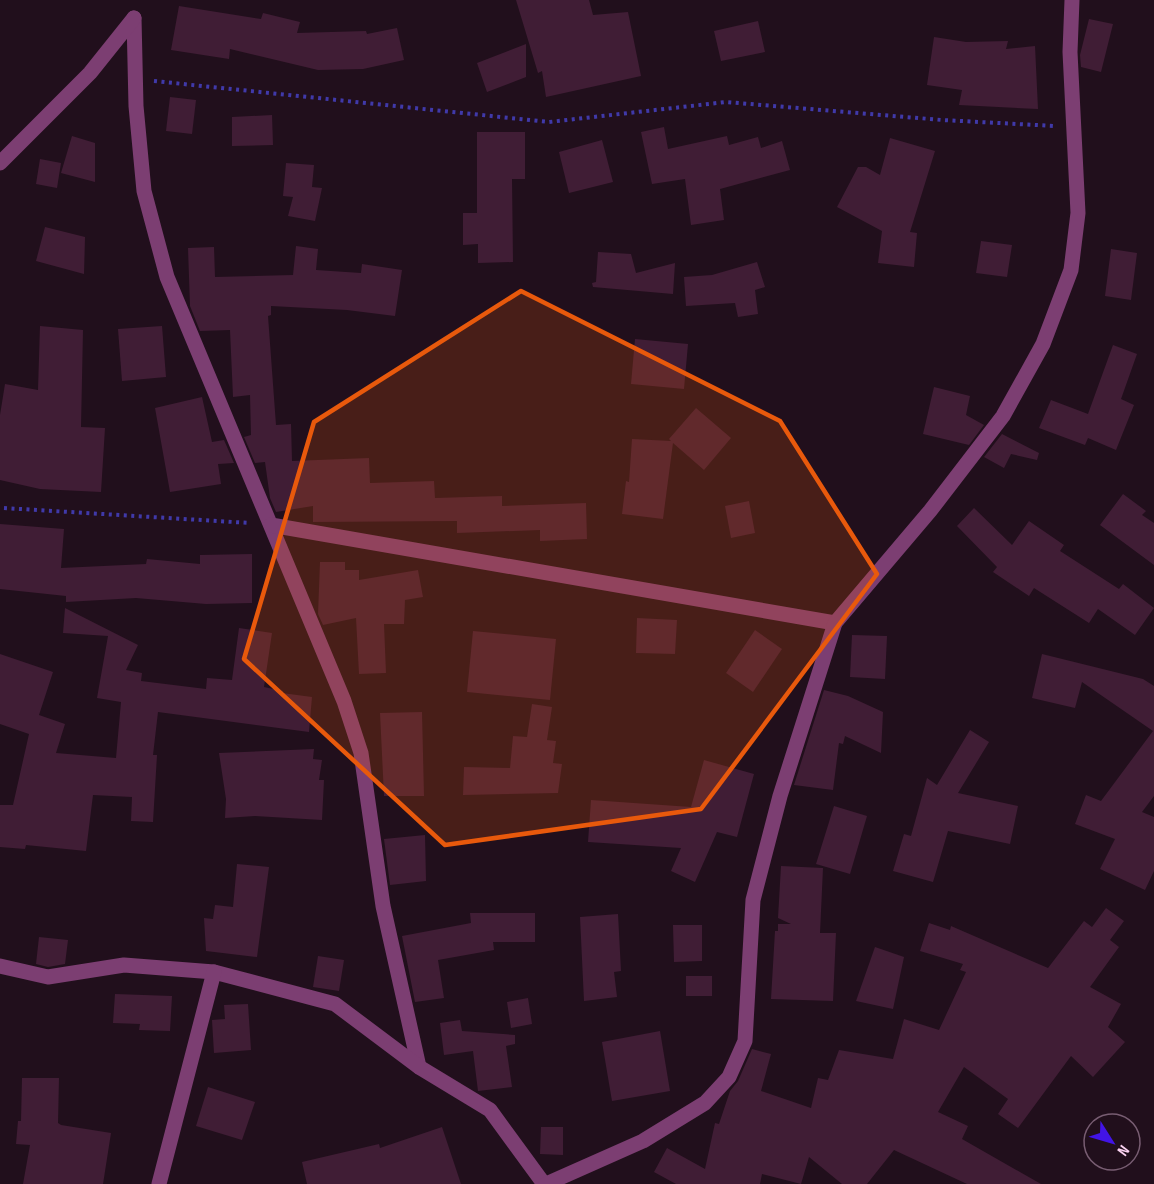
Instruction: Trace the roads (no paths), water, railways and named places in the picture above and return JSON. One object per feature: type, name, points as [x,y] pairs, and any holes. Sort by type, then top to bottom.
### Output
[{"type":"street","points":[[0,966],[48,977],[124,965],[214,972],[335,1004],[419,1067],[490,1110],[545,1184],[643,1141],[705,1103],[729,1077],[745,1041],[753,900],[780,796],[835,623],[930,512],[1003,416],[1043,344],[1071,270],[1078,213],[1070,52],[1072,0]]},
{"type":"street","points":[[0,163],[90,73],[134,18],[144,191],[167,277],[344,701],[361,753],[383,906],[419,1067]]},
{"type":"street","points":[[271,525],[835,623]]},
{"type":"street","points":[[159,1184],[214,972]]}]
